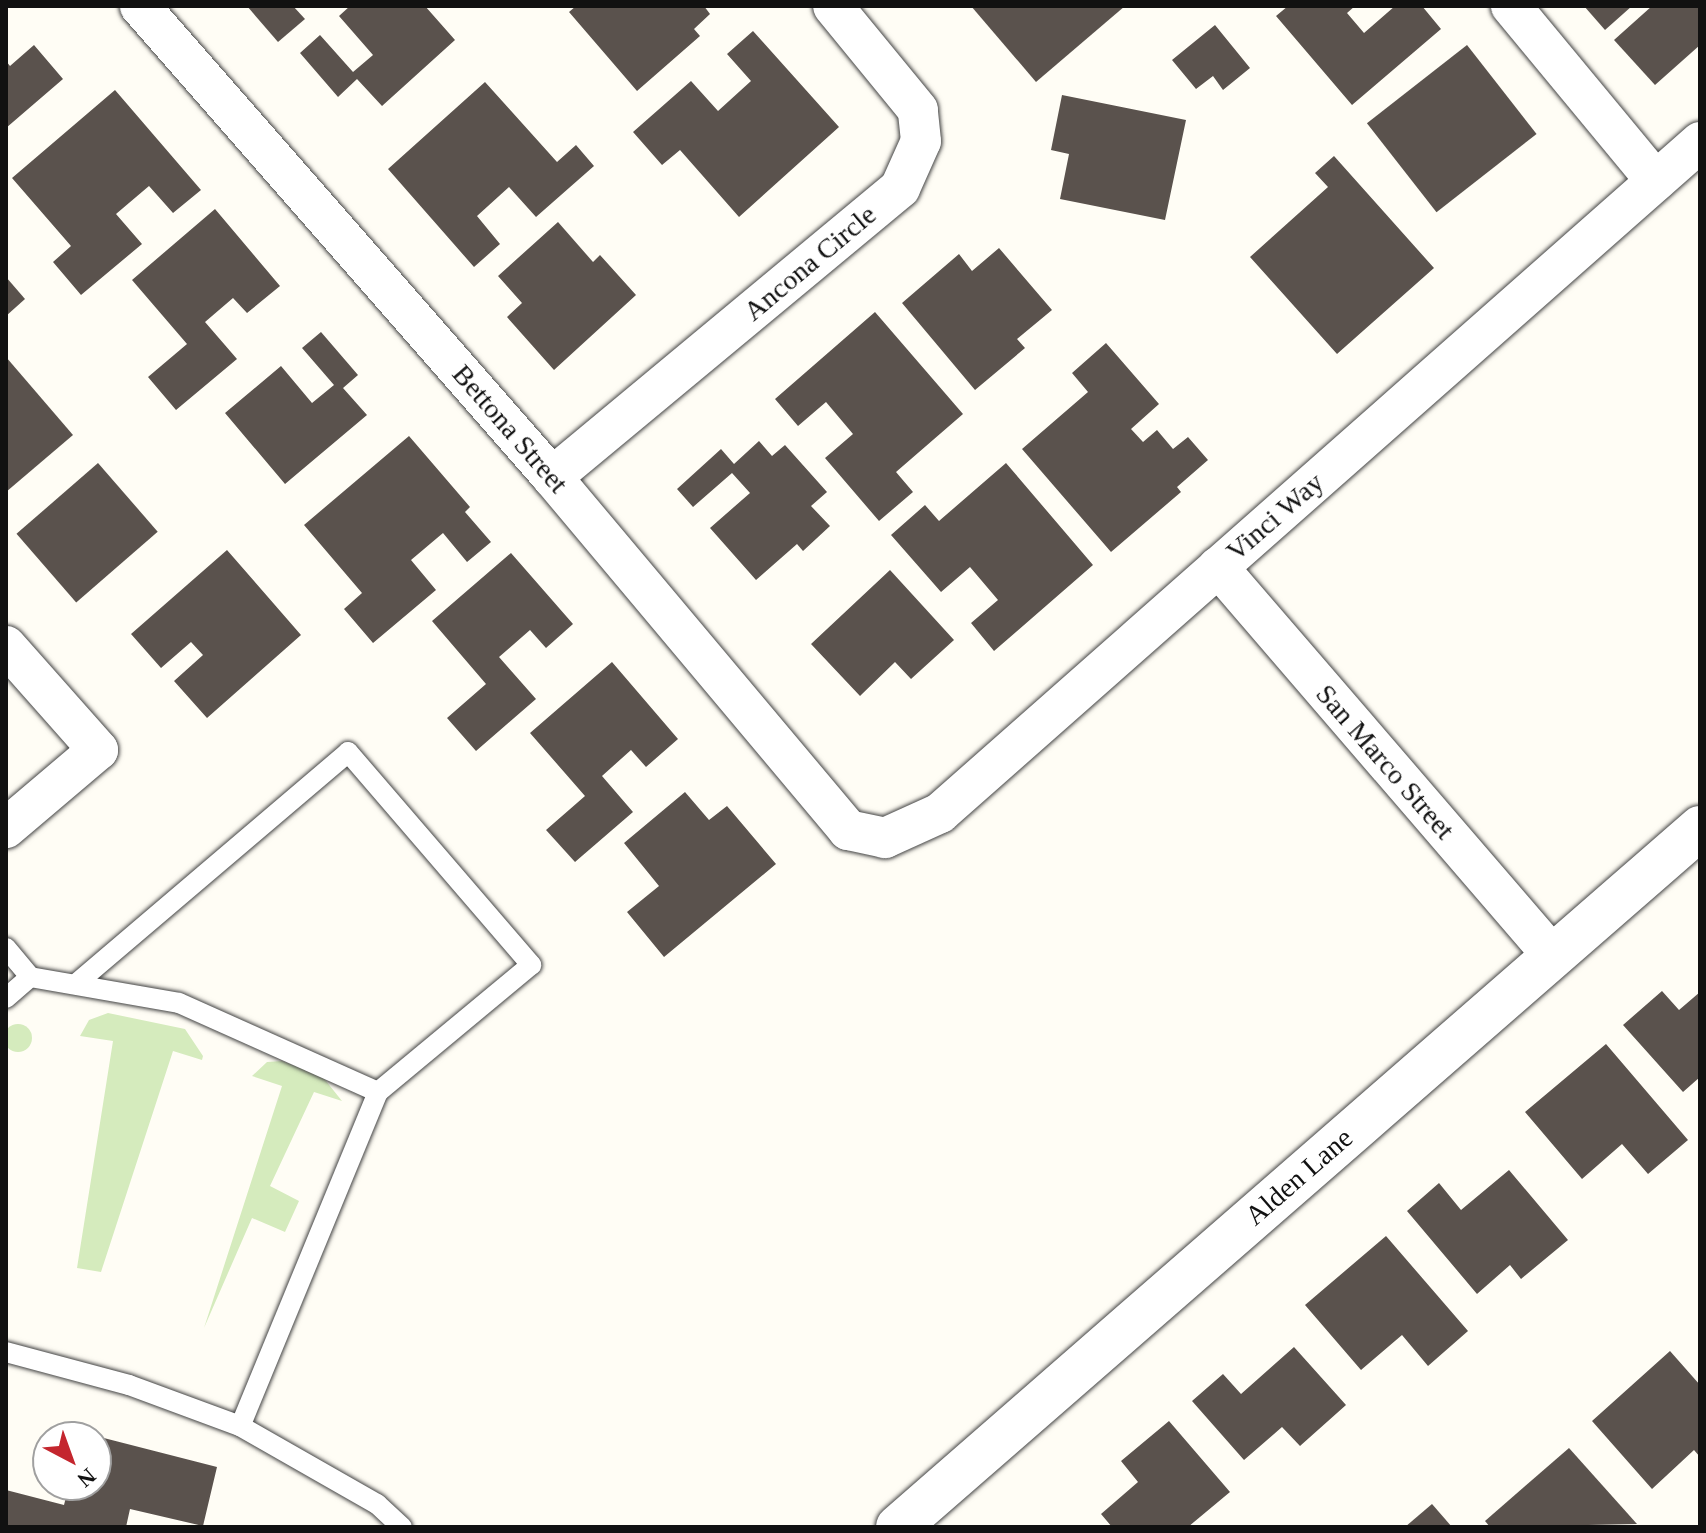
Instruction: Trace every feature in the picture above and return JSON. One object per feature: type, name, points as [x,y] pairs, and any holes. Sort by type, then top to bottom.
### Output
[{"type":"street","name":"Bettona Street","points":[[140,6],[552,477],[848,830],[885,838]]},
{"type":"street","name":"Ancona Circle","points":[[552,477],[900,188],[921,141],[918,110],[833,6]]},
{"type":"street","points":[[1511,6],[1656,181]]},
{"type":"street","name":"Vinci Way","points":[[885,838],[940,813],[1700,142]]},
{"type":"street","name":"San Marco Street","points":[[1218,567],[1553,956]]},
{"type":"street","points":[[6,646],[98,750],[6,828]]},
{"type":"street","name":"Alden Lane","points":[[898,1527],[1700,828]]},
{"type":"lane","points":[[77,983],[348,752],[531,965],[378,1092],[240,1426]]},
{"type":"lane","points":[[6,948],[30,977],[179,1003],[378,1092]]},
{"type":"lane","points":[[6,998],[30,977]]},
{"type":"lane","points":[[6,1352],[129,1385],[240,1426],[377,1504],[402,1527]]},
{"type":"green space","points":[[108,1013],[185,1029],[203,1056],[202,1060],[173,1051],[101,1272],[77,1268],[113,1041],[80,1036],[89,1020]]},
{"type":"green space","points":[[18,1024],[28,1028],[32,1038],[28,1048],[18,1052],[8,1048],[4,1038],[8,1028]]},
{"type":"green space","points":[[282,1061],[322,1076],[342,1101],[314,1092],[270,1186],[299,1201],[285,1232],[252,1218],[204,1328],[282,1086],[252,1076],[267,1062]]},
{"type":"building","points":[[247,6],[293,6],[305,19],[278,42]]},
{"type":"building","points":[[350,6],[425,6],[455,40],[382,106],[357,79],[338,97],[300,53],[320,35],[353,72],[373,55],[339,16]]},
{"type":"building","points":[[576,6],[704,6],[710,14],[694,29],[700,36],[637,91],[569,12]]},
{"type":"building","points":[[971,6],[1125,6],[1036,82]]},
{"type":"building","points":[[1288,6],[1355,6],[1347,13],[1364,33],[1395,6],[1422,6],[1441,29],[1352,105],[1276,16]]},
{"type":"building","points":[[1584,6],[1632,6],[1605,30]]},
{"type":"building","points":[[1652,6],[1700,6],[1700,45],[1655,85],[1614,40]]},
{"type":"building","points":[[1215,25],[1250,68],[1223,90],[1213,76],[1196,89],[1172,60]]},
{"type":"building","points":[[753,31],[839,127],[739,217],[680,150],[662,165],[633,132],[691,81],[718,111],[751,81],[727,54]]},
{"type":"building","points":[[34,45],[63,79],[6,128],[6,61],[10,66]]},
{"type":"building","points":[[1467,45],[1537,134],[1436,212],[1367,123]]},
{"type":"building","points":[[485,82],[557,162],[576,145],[594,166],[536,217],[509,187],[477,216],[500,244],[474,267],[388,169]]},
{"type":"building","points":[[115,90],[201,190],[173,213],[149,186],[116,214],[142,244],[81,295],[53,262],[71,246],[12,178]]},
{"type":"building","points":[[1062,95],[1186,120],[1165,220],[1060,199],[1069,154],[1051,150]]},
{"type":"building","points":[[1334,156],[1434,268],[1337,354],[1250,257],[1328,187],[1315,173]]},
{"type":"building","points":[[215,209],[280,286],[247,313],[233,298],[205,322],[237,359],[176,410],[148,377],[187,344],[132,280]]},
{"type":"building","points":[[558,222],[593,262],[600,255],[636,295],[554,370],[507,317],[522,303],[498,276]]},
{"type":"building","points":[[999,248],[1052,310],[1017,339],[1025,348],[975,390],[902,303],[959,254],[972,271]]},
{"type":"building","points":[[6,277],[25,299],[6,316]]},
{"type":"building","points":[[875,312],[963,414],[896,472],[913,492],[879,521],[825,458],[853,434],[826,402],[798,426],[775,399]]},
{"type":"building","points":[[321,332],[358,375],[343,388],[367,415],[285,484],[225,413],[281,366],[312,403],[334,385],[302,348]]},
{"type":"building","points":[[1106,343],[1159,404],[1131,429],[1143,442],[1157,430],[1173,449],[1188,437],[1208,460],[1177,487],[1181,492],[1111,552],[1022,449],[1088,392],[1072,373]]},
{"type":"building","points":[[6,357],[73,435],[6,492]]},
{"type":"building","points":[[409,436],[470,507],[465,512],[491,542],[467,562],[443,533],[411,560],[436,590],[373,643],[344,609],[362,593],[304,525]]},
{"type":"building","points":[[759,441],[772,456],[785,445],[827,492],[811,506],[830,526],[803,551],[797,544],[756,580],[710,528],[750,493],[732,473],[693,507],[677,489],[721,449],[734,464]]},
{"type":"building","points":[[98,463],[158,532],[76,603],[16,534]]},
{"type":"building","points":[[1006,463],[1093,565],[994,651],[971,623],[998,600],[970,567],[941,592],[891,535],[925,505],[939,521]]},
{"type":"building","points":[[227,550],[301,635],[207,718],[174,681],[203,655],[191,642],[161,668],[131,634]]},
{"type":"building","points":[[511,553],[573,624],[546,648],[530,630],[499,657],[536,699],[476,751],[447,718],[486,684],[432,621]]},
{"type":"building","points":[[890,570],[954,640],[911,679],[895,662],[860,696],[811,644]]},
{"type":"building","points":[[612,662],[678,739],[646,767],[631,750],[602,776],[633,812],[575,862],[546,830],[585,796],[530,733]]},
{"type":"building","points":[[685,792],[709,820],[727,806],[776,864],[664,957],[627,912],[659,886],[624,843]]},
{"type":"building","points":[[1662,991],[1679,1010],[1700,992],[1700,1077],[1683,1092],[1623,1025]]},
{"type":"building","points":[[1606,1044],[1688,1140],[1648,1174],[1622,1144],[1582,1179],[1525,1112]]},
{"type":"building","points":[[1509,1170],[1568,1240],[1521,1279],[1510,1265],[1477,1294],[1407,1211],[1439,1183],[1461,1210]]},
{"type":"building","points":[[1386,1236],[1468,1331],[1428,1366],[1402,1335],[1361,1370],[1305,1305]]},
{"type":"building","points":[[1294,1347],[1346,1405],[1300,1446],[1282,1427],[1244,1460],[1192,1401],[1223,1374],[1241,1394]]},
{"type":"building","points":[[1670,1351],[1700,1385],[1700,1457],[1694,1450],[1652,1489],[1592,1421]]},
{"type":"building","points":[[1169,1421],[1230,1492],[1188,1527],[1112,1527],[1101,1514],[1138,1482],[1121,1461]]},
{"type":"building","points":[[112,1440],[217,1467],[203,1526],[130,1509],[126,1527],[6,1527],[6,1490],[32,1497],[32,1501],[64,1505],[65,1501],[112,1501]]},
{"type":"building","points":[[1569,1448],[1637,1524],[1490,1527],[1485,1521]]},
{"type":"building","points":[[1432,1504],[1452,1527],[1405,1527]]}]
